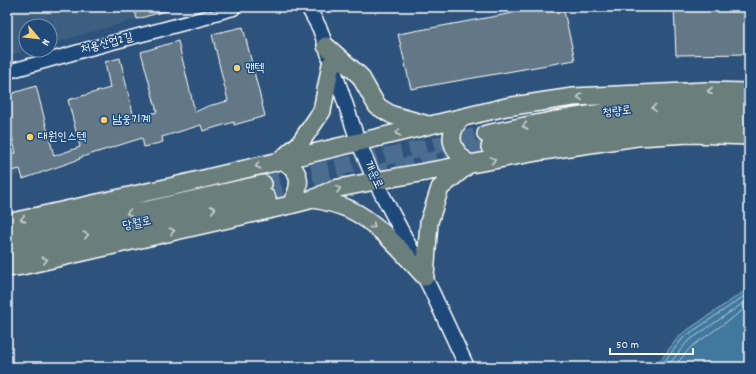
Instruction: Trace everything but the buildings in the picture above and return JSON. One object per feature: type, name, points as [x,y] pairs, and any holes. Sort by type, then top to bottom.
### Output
[{"type":"highway","points":[[326,46],[360,76],[378,106],[392,115],[430,125]]},
{"type":"highway","points":[[281,160],[300,143],[322,111],[332,64]]},
{"type":"highway","points":[[7,223],[170,187],[358,141],[506,107],[572,97],[707,91],[749,92]]},
{"type":"highway","name":"청량로","points":[[749,107],[691,106],[647,108],[591,114],[534,124],[488,141],[604,127],[721,120],[749,121]]},
{"type":"highway","points":[[461,118],[455,124],[452,133],[452,143],[461,158],[469,164]]},
{"type":"highway","points":[[7,268],[22,266],[290,205],[313,199],[334,189],[469,164],[637,137],[690,134],[749,136]]},
{"type":"highway","points":[[281,160],[289,164],[295,170],[298,178],[296,196],[290,205]]},
{"type":"highway","points":[[425,277],[429,222],[440,188],[469,164]]},
{"type":"highway","name":"당월로","points":[[7,239],[76,222],[265,191],[7,253]]},
{"type":"highway","points":[[313,199],[331,202],[357,214],[387,237],[404,253],[425,277]]},
{"type":"main road","name":"개운로","points":[[308,7],[320,30],[358,141],[375,181],[412,249],[467,367]]},
{"type":"street","points":[[208,17],[234,10]]},
{"type":"street","name":"처용산업2길","points":[[7,72],[208,17]]},
{"type":"shaded area","points":[[7,7],[178,7],[58,42],[58,18],[18,18],[18,53],[7,56]]},
{"type":"shaded area","points":[[7,129],[19,175],[7,178]]},
{"type":"water","points":[[749,288],[749,367],[655,367],[680,335]]},
{"type":"tunnel","points":[[263,184],[486,134]]},
{"type":"tunnel","points":[[372,174],[490,147]]},
{"type":"tunnel","points":[[267,198],[345,180]]},
{"type":"place","name":"맨텍","points":[[237,68]]},
{"type":"place","name":"남웅기계","points":[[104,120]]},
{"type":"place","name":"대원인스텍","points":[[30,137]]}]
